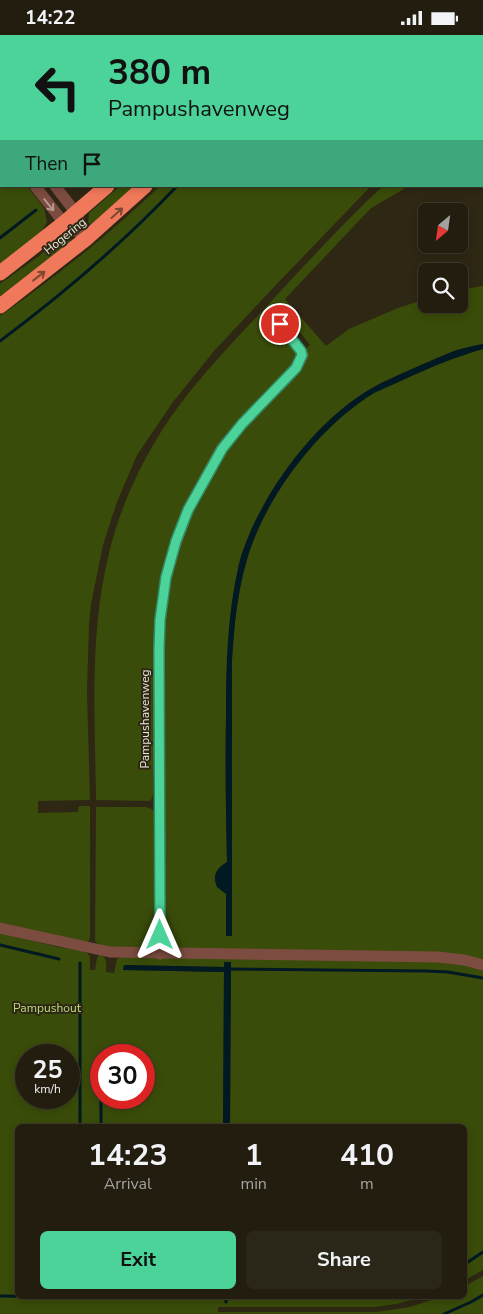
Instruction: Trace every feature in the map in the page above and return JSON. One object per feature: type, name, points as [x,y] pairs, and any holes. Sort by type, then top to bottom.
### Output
[{"type":"highway","name":"Hogering","points":[[0,273],[64,223],[106,187]]},
{"type":"highway","name":"Hogering","points":[[0,306],[87,238],[144,187]]},
{"type":"street","points":[[36,187],[64,223],[87,238]]},
{"type":"street","points":[[56,187],[76,213],[87,238]]},
{"type":"street","name":"Pampushavenweg","points":[[160,954],[159,650],[160,620],[166,577],[175,544],[188,510],[222,449],[242,424],[300,363],[301,351],[280,324]]},
{"type":"street","points":[[0,928],[110,952],[438,957],[464,960],[483,965]]},
{"type":"green space","points":[[0,187],[28,187],[44,208],[47,222],[39,236],[0,265]]},
{"type":"green space","points":[[119,187],[137,187],[90,225],[88,222],[89,213]]},
{"type":"green space","points":[[159,187],[370,187],[214,351],[173,402],[137,455],[117,502],[103,545],[91,604],[89,625],[87,691],[90,800],[38,801],[38,813],[78,812],[79,806],[90,806],[90,937],[89,941],[86,942],[0,923],[0,316],[83,254]]},
{"type":"green space","points":[[382,187],[407,187],[371,208],[285,299],[326,346],[349,329],[418,302],[418,313],[468,313],[468,288],[483,286],[483,344],[454,351],[388,380],[355,399],[319,430],[303,448],[274,487],[252,528],[243,550],[235,583],[227,660],[227,862],[218,869],[215,877],[217,886],[226,893],[226,936],[231,936],[232,660],[238,599],[246,563],[254,539],[279,490],[295,467],[313,445],[353,407],[374,393],[424,370],[483,349],[483,960],[438,953],[173,949],[166,945],[164,939],[163,648],[170,578],[177,551],[192,511],[225,450],[299,369],[305,358],[304,350],[310,345],[287,316],[277,326],[298,352],[297,362],[219,447],[185,509],[175,532],[162,579],[156,619],[153,795],[149,801],[96,800],[94,707],[98,614],[114,533],[128,495],[166,424],[188,394],[220,356],[308,261]]},
{"type":"green space","points":[[66,234],[70,235],[71,238],[69,244],[0,296],[0,284]]},
{"type":"green space","points":[[96,807],[146,807],[154,812],[156,939],[150,947],[112,947],[95,941]]},
{"type":"green space","name":"Pampushout","points":[[0,933],[58,947],[84,951],[90,958],[90,970],[95,970],[97,958],[99,955],[102,956],[106,961],[106,972],[114,973],[117,959],[121,957],[438,962],[483,970],[483,1270],[467,1279],[467,1124],[230,1124],[231,962],[224,967],[124,965],[123,970],[224,972],[223,1124],[15,1124],[15,1299],[415,1299],[374,1307],[218,1307],[218,1312],[377,1312],[410,1307],[434,1299],[467,1299],[467,1285],[483,1276],[483,1314],[0,1314]]},
{"type":"water","points":[[483,344],[483,349],[424,370],[374,393],[353,407],[313,445],[295,467],[265,514],[254,539],[240,587],[232,660],[232,936],[226,936],[226,894],[217,887],[215,875],[218,869],[227,862],[226,679],[228,641],[232,602],[239,564],[252,528],[274,487],[303,448],[319,430],[355,399],[388,380],[454,351]]},
{"type":"water","points":[[224,962],[231,962],[230,1124],[223,1124],[224,972],[123,970],[124,965],[224,967]]},
{"type":"waterway","points":[[0,341],[92,267],[176,187]]},
{"type":"waterway","points":[[0,238],[36,210]]},
{"type":"waterway","points":[[0,945],[59,959]]},
{"type":"waterway","points":[[80,963],[80,1124]]},
{"type":"waterway","points":[[228,969],[426,971],[448,972],[483,978]]},
{"type":"waterway","points":[[101,1109],[101,1124]]},
{"type":"waterway","points":[[467,1263],[483,1252]]},
{"type":"waterway","points":[[444,1314],[483,1295]]},
{"type":"waterway","points":[[0,1296],[15,1296]]},
{"type":"route","points":[[160,935],[159,650],[160,620],[166,577],[176,541],[188,510],[222,449],[242,424],[300,363],[301,351],[280,324]]}]
